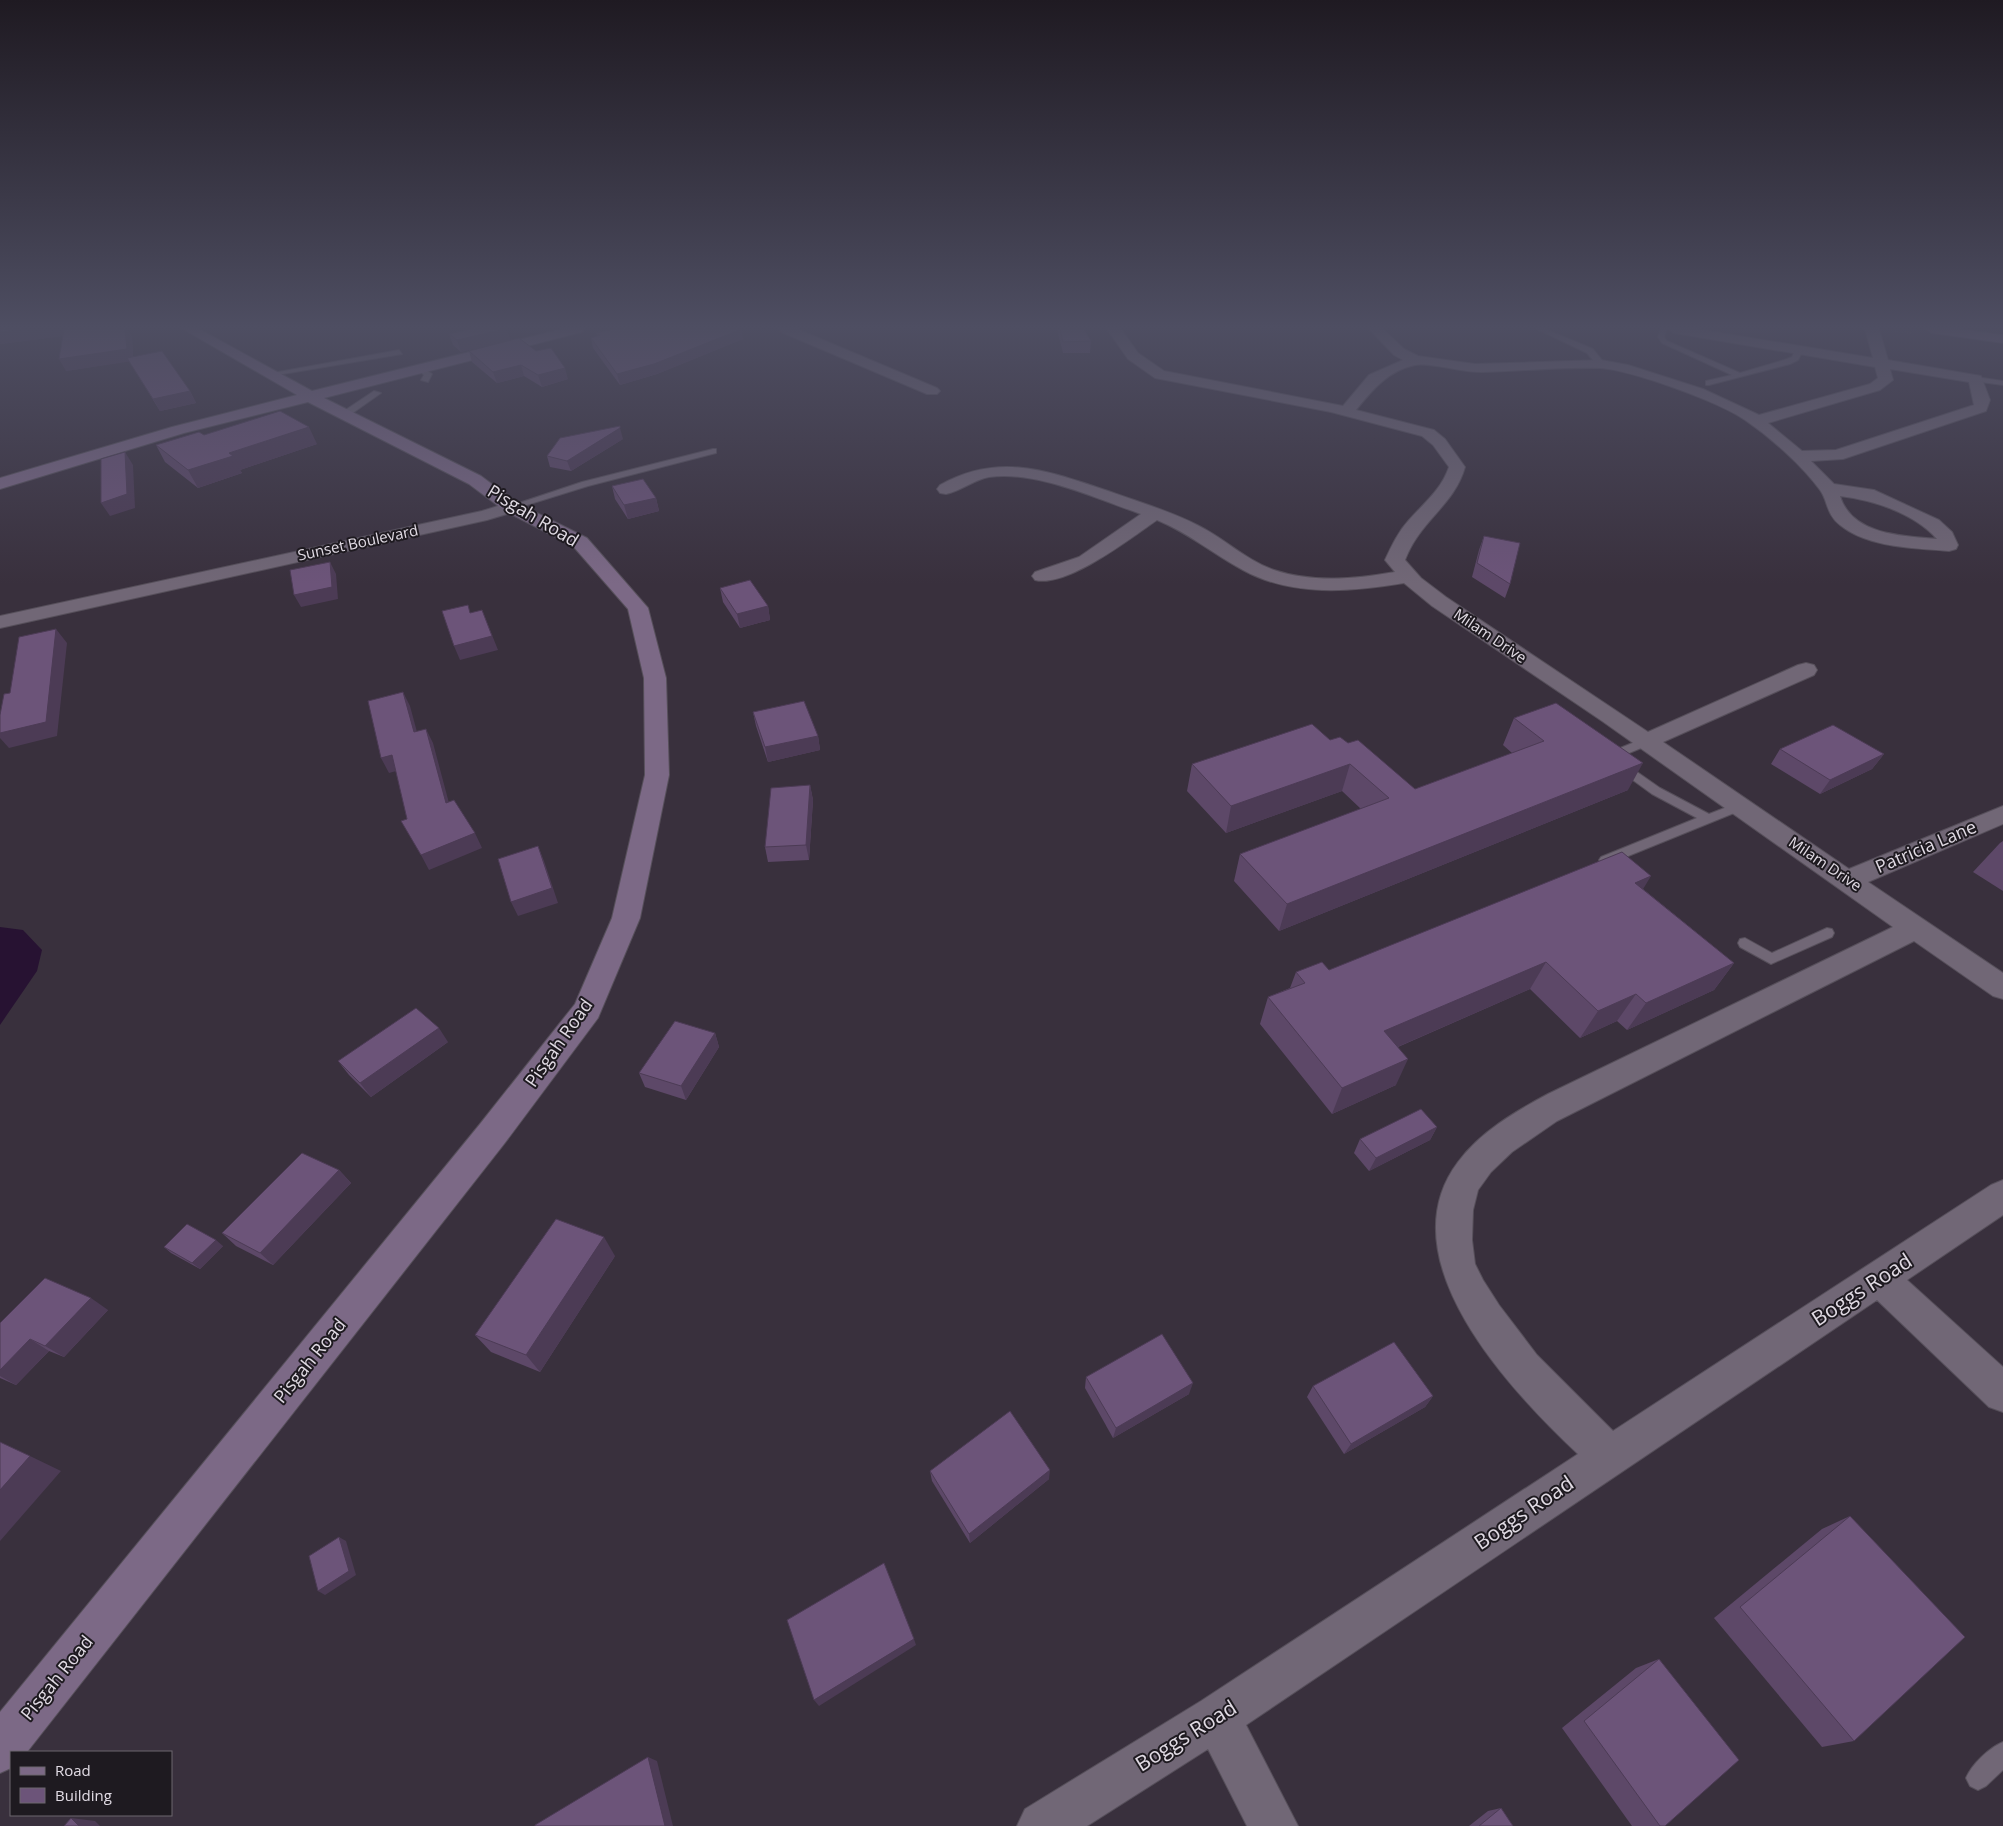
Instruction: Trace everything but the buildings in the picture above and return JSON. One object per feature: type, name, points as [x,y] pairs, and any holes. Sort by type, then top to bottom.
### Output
[{"type":"street","points":[[0,484],[246,414]]},
{"type":"street","name":"Milam Drive","points":[[1356,414],[1428,433],[1439,442],[1457,467],[1455,477],[1434,507],[1410,530],[1402,541],[1396,560],[1409,576],[1458,614],[1647,741],[2003,988]]},
{"type":"street","points":[[1744,414],[1756,420],[1798,456],[1829,489],[1837,512],[1856,529],[1904,542],[1949,545],[1945,536],[1933,524],[1900,507],[1868,494],[1829,489]]},
{"type":"street","points":[[1756,420],[1777,414]]},
{"type":"street","points":[[1798,456],[1838,454],[1962,414]]},
{"type":"street","name":"Pisgah Road","points":[[0,1749],[480,1149],[587,1010],[626,918],[657,775],[655,678],[638,608],[580,542],[511,507],[475,480],[344,415]]},
{"type":"street","points":[[946,490],[963,479],[984,472],[1021,472],[1047,477],[1155,514],[1195,530],[1245,564],[1267,574],[1293,582],[1324,585],[1359,584],[1409,576]]},
{"type":"street","name":"Sunset Boulevard","points":[[0,622],[487,515],[511,507]]},
{"type":"street","points":[[1042,576],[1086,561],[1155,514]]},
{"type":"street","points":[[1647,741],[1806,670]]},
{"type":"street","name":"Patricia Lane","points":[[1848,880],[2003,814]]},
{"type":"street","points":[[1610,1456],[1566,1416],[1512,1353],[1478,1305],[1457,1264],[1454,1220],[1459,1192],[1474,1166],[1534,1118],[1788,988],[1916,928]]},
{"type":"street","name":"Boggs Road","points":[[1042,1826],[1217,1718],[2003,1196]]},
{"type":"street","points":[[1879,1278],[2003,1393]]},
{"type":"street","points":[[1217,1718],[1273,1826]]},
{"type":"lane","name":"Sunset Boulevard","points":[[511,507],[585,484],[713,452]]},
{"type":"lane","points":[[1647,741],[1612,756],[1610,759],[1656,791],[1708,819]]},
{"type":"lane","points":[[1594,865],[1740,806]]},
{"type":"lane","points":[[1745,943],[1771,959],[1827,933]]},
{"type":"lane","points":[[1978,1778],[2003,1754]]},
{"type":"shaded area","points":[[0,927],[23,930],[42,950],[37,971],[0,1025]]}]
